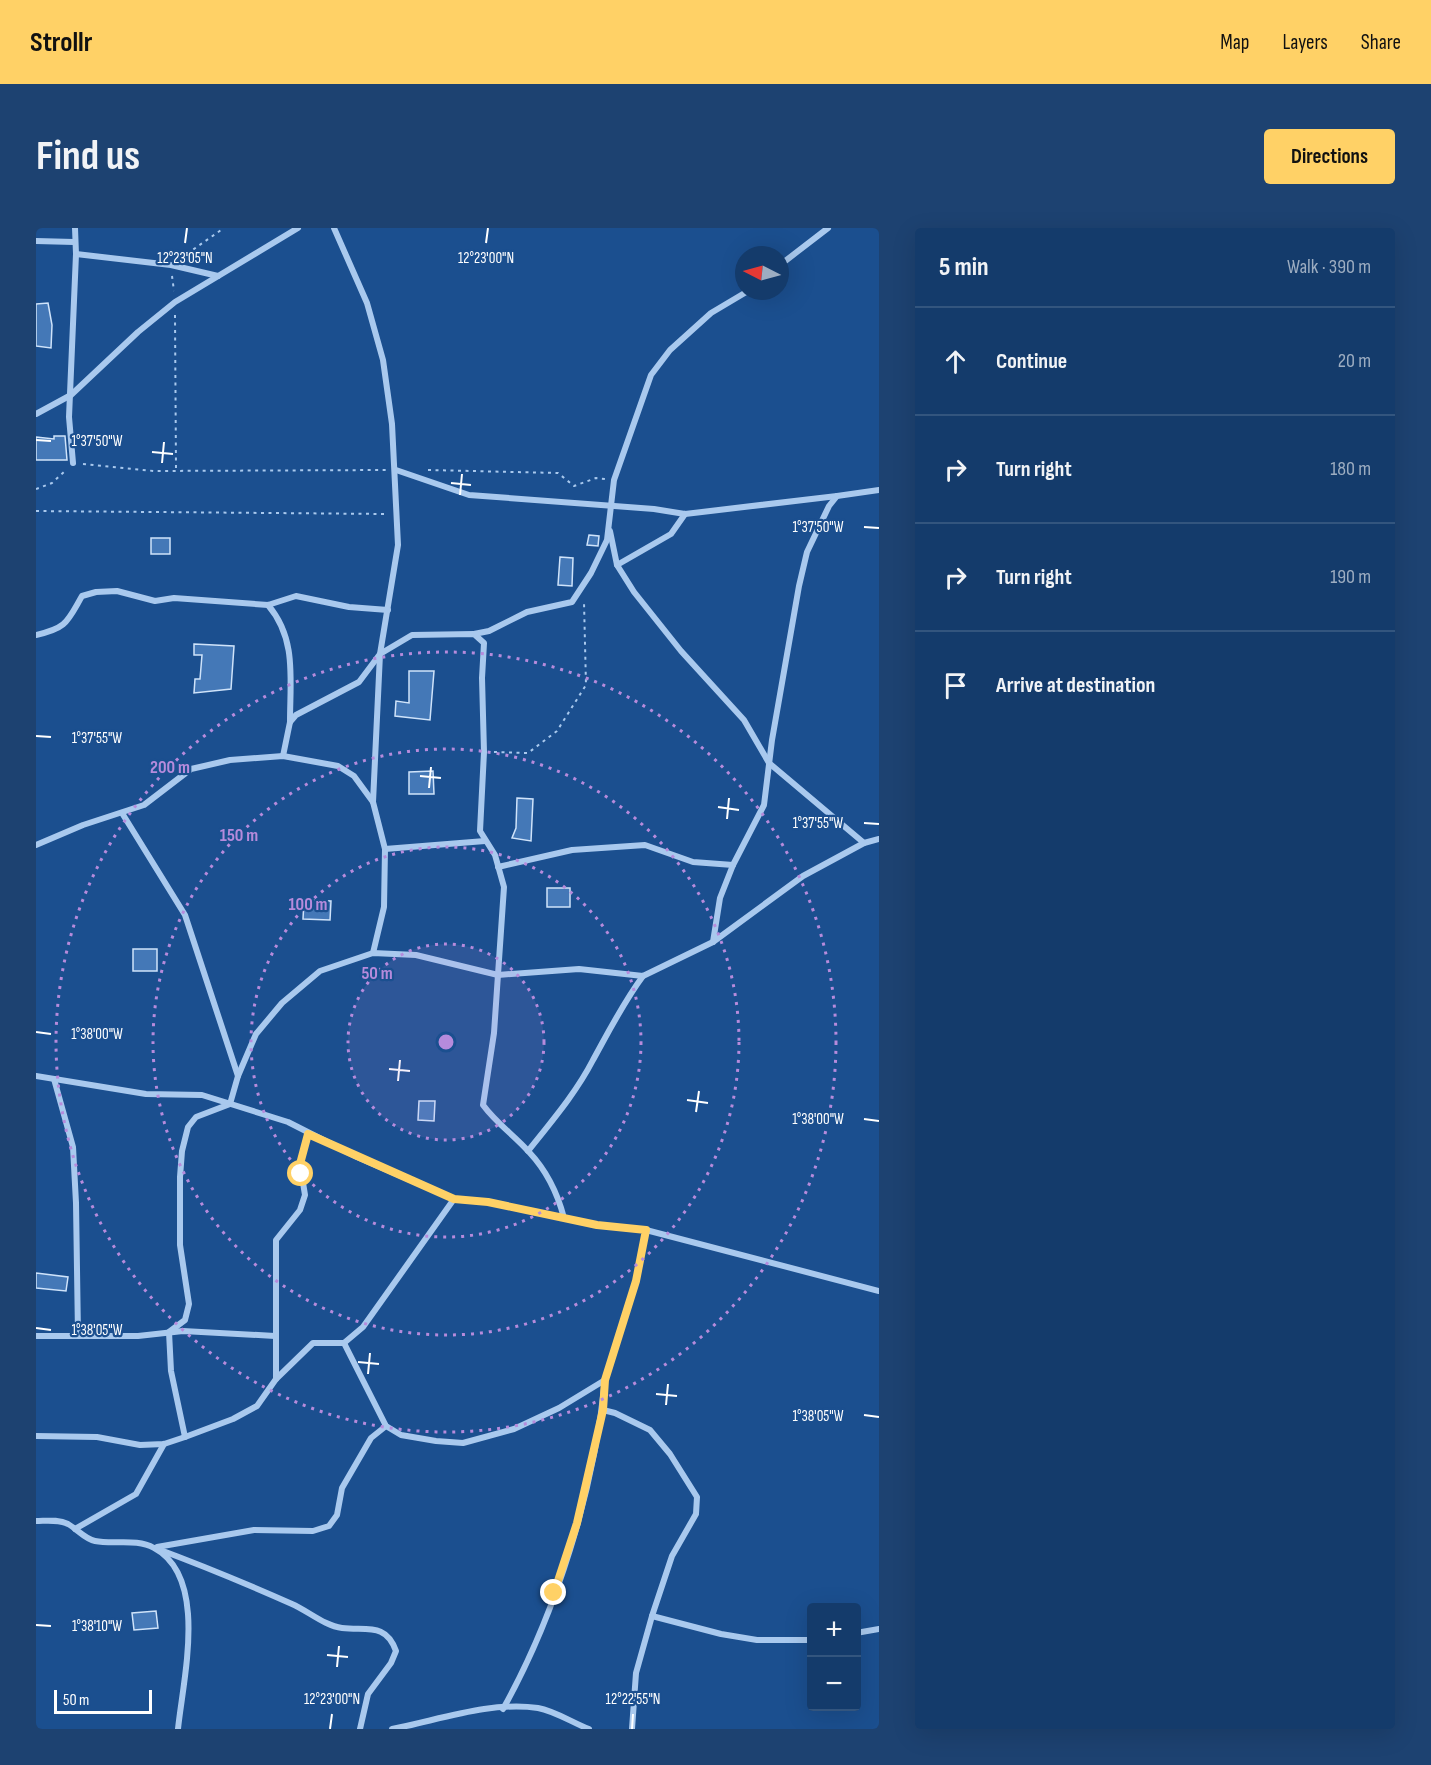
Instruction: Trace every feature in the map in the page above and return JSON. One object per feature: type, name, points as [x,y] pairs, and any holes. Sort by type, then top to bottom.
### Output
[{"type":"street","points":[[73,463],[69,417],[76,254],[75,228]]},
{"type":"street","points":[[36,414],[71,395],[138,332],[175,302],[298,228]]},
{"type":"street","points":[[334,228],[367,303],[383,360],[396,470],[395,514],[398,545],[380,654],[373,802],[385,849],[384,907],[373,953]]},
{"type":"street","points":[[789,258],[828,228]]},
{"type":"street","points":[[36,241],[74,242]]},
{"type":"street","points":[[76,254],[171,266],[218,276]]},
{"type":"street","points":[[290,723],[296,715],[359,682],[380,654],[412,635],[474,634],[489,631],[527,612],[572,602],[583,588],[607,540],[614,480],[651,375],[670,350],[711,313],[735,299]]},
{"type":"street","points":[[396,470],[469,495],[685,514],[879,490]]},
{"type":"street","points":[[713,942],[720,898],[733,865],[764,805],[799,586],[807,552],[829,506],[837,496]]},
{"type":"street","points":[[617,565],[671,534],[685,514]]},
{"type":"street","points":[[608,519],[617,565],[634,592],[681,651],[744,720],[769,764],[864,843]]},
{"type":"street","points":[[36,635],[57,631],[65,625],[82,596],[96,592],[117,591],[155,601],[174,598],[268,605],[296,596],[349,607],[388,610]]},
{"type":"street","points":[[268,605],[282,621],[289,643],[290,723],[283,756]]},
{"type":"street","points":[[474,634],[484,643],[482,678],[484,752],[480,831],[495,855],[504,887],[498,975],[483,1105],[496,1123],[528,1151],[558,1196],[564,1218]]},
{"type":"street","points":[[36,845],[144,805],[191,770],[230,760],[283,756],[338,766],[354,776],[373,802]]},
{"type":"street","points":[[122,813],[185,915],[238,1076]]},
{"type":"street","points":[[528,1151],[562,1108],[593,1061],[606,1034],[643,976],[713,942],[803,876],[864,843],[879,839]]},
{"type":"street","points":[[385,849],[485,841]]},
{"type":"street","points":[[498,867],[572,850],[645,844],[693,862],[733,865]]},
{"type":"street","points":[[230,1104],[238,1076],[256,1034],[282,1003],[320,970],[373,953],[416,955],[498,975],[579,969],[643,976]]},
{"type":"street","points":[[36,1076],[146,1094],[202,1095],[288,1122],[308,1134],[454,1199],[488,1202],[597,1225],[646,1230],[879,1291]]},
{"type":"street","points":[[54,1079],[73,1147],[78,1335]]},
{"type":"street","points":[[170,1332],[185,1320],[189,1305],[180,1245],[180,1178],[182,1151],[188,1127],[196,1117],[230,1104]]},
{"type":"street","points":[[276,1379],[276,1240],[300,1210],[304,1195],[300,1164],[308,1134]]},
{"type":"street","points":[[36,1436],[97,1437],[140,1445],[164,1444],[233,1419],[257,1406],[276,1379],[313,1343],[344,1342],[363,1327],[386,1298],[454,1199]]},
{"type":"street","points":[[503,1709],[529,1661],[577,1523],[603,1410],[605,1380],[636,1281],[646,1230]]},
{"type":"street","points":[[170,1332],[171,1371],[185,1437]]},
{"type":"street","points":[[36,1336],[138,1336],[170,1332],[248,1333],[275,1336]]},
{"type":"street","points":[[344,1342],[386,1426],[401,1435],[463,1443],[514,1429],[560,1408],[605,1380]]},
{"type":"street","points":[[603,1410],[615,1413],[650,1430],[670,1454],[697,1497],[696,1514],[672,1556],[652,1616],[636,1674],[632,1729]]},
{"type":"street","points":[[155,1548],[254,1530],[313,1531],[329,1526],[337,1515],[342,1488],[371,1437],[386,1426]]},
{"type":"street","points":[[75,1529],[136,1494],[164,1444]]},
{"type":"street","points":[[36,1521],[57,1521],[95,1541],[141,1543],[220,1572],[309,1612],[326,1623],[342,1628],[361,1627],[382,1632],[393,1641],[396,1651],[392,1663],[368,1694],[360,1729]]},
{"type":"street","points":[[155,1548],[169,1560],[184,1583],[188,1651],[178,1729]]},
{"type":"street","points":[[652,1616],[721,1634],[757,1640],[807,1640]]},
{"type":"street","points":[[861,1632],[879,1629]]},
{"type":"street","points":[[392,1729],[481,1710],[540,1708],[589,1729]]},
{"type":"path","points":[[176,471],[175,302],[171,266],[224,228]]},
{"type":"path","points":[[36,489],[52,483],[73,463],[154,471],[396,470]]},
{"type":"path","points":[[428,470],[558,473],[574,486],[596,478],[614,480]]},
{"type":"path","points":[[36,511],[395,514]]},
{"type":"path","points":[[484,752],[528,753],[557,731],[586,685],[583,588]]},
{"type":"building","points":[[48,303],[52,325],[51,348],[36,346],[36,304]]},
{"type":"building","points":[[54,436],[65,436],[67,460],[36,460],[36,437],[54,439]]},
{"type":"building","points":[[589,535],[599,536],[598,546],[587,545]]},
{"type":"building","points":[[151,538],[170,538],[170,554],[151,554]]},
{"type":"building","points":[[560,557],[573,558],[572,586],[558,585]]},
{"type":"building","points":[[194,644],[234,646],[231,689],[194,693],[195,679],[200,679],[202,655],[194,655]]},
{"type":"building","points":[[409,671],[434,671],[430,720],[395,716],[396,701],[409,703]]},
{"type":"building","points":[[433,771],[434,794],[409,794],[409,772]]},
{"type":"building","points":[[517,798],[533,799],[531,841],[512,838],[516,828]]},
{"type":"building","points":[[547,888],[570,888],[570,907],[547,907]]},
{"type":"building","points":[[304,900],[331,901],[330,920],[303,919]]},
{"type":"building","points":[[133,949],[157,949],[157,971],[133,971]]},
{"type":"building","points":[[419,1101],[435,1101],[434,1121],[418,1120]]},
{"type":"building","points":[[36,1273],[68,1277],[66,1291],[36,1288]]},
{"type":"building","points":[[156,1611],[158,1628],[134,1630],[132,1613]]},
{"type":"route","points":[[301,1174],[300,1164],[308,1134],[454,1199],[488,1202],[597,1225],[646,1230],[636,1281],[605,1380],[603,1410],[577,1523],[554,1593]]}]
